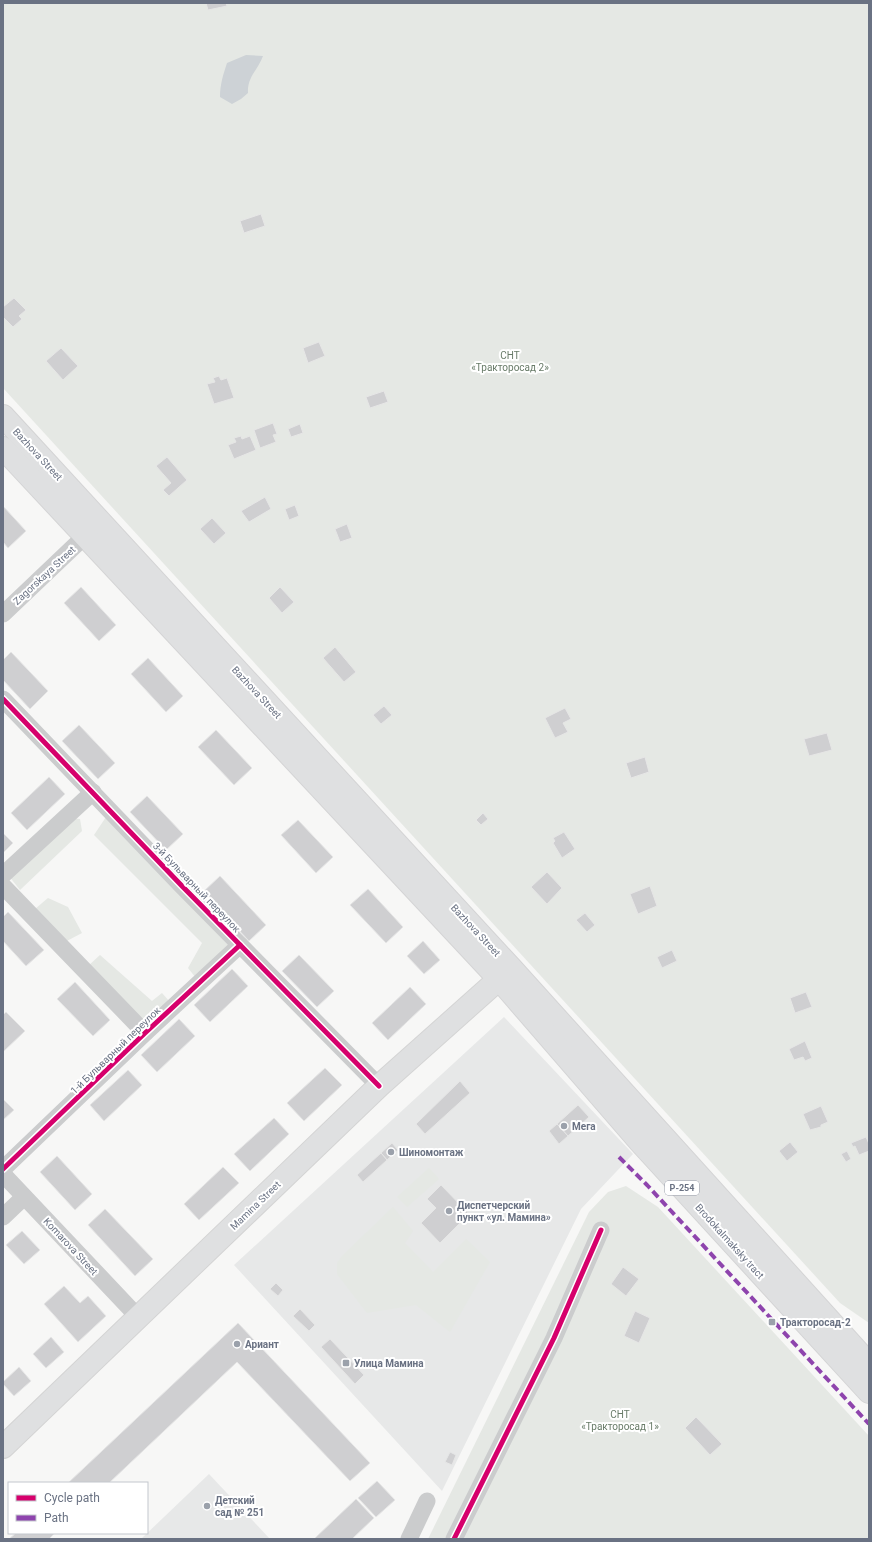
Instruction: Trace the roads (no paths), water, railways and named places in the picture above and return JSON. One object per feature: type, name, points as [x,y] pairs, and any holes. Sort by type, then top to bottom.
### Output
[{"type":"main road","name":"Bazhova Street","points":[[3,416],[505,974]]},
{"type":"main road","name":"Bazhova Street","points":[[3,448],[85,536],[505,974]]},
{"type":"main road","name":"Mamina Street","points":[[3,1447],[379,1086],[505,974]]},
{"type":"main road","name":"Brodokalmaksky tract","points":[[505,974],[869,1364]]},
{"type":"main road","name":"Brodokalmaksky tract","points":[[505,974],[640,1142],[869,1392]]},
{"type":"street","name":"Zagorskaya Street","points":[[3,614],[85,536]]},
{"type":"street","name":"3-й Бульварный переулок","points":[[3,699],[240,945],[379,1086]]},
{"type":"street","points":[[3,875],[94,792]]},
{"type":"street","points":[[3,886],[145,1033]]},
{"type":"street","name":"1-й Бульварный переулок","points":[[3,1169],[145,1033],[240,945]]},
{"type":"street","name":"Komarova Street","points":[[3,1174],[138,1317]]},
{"type":"street","points":[[3,1217],[24,1197]]},
{"type":"street","points":[[454,1539],[554,1338],[601,1230]]},
{"type":"street","points":[[409,1539],[427,1501]]},
{"type":"place","name":"Мега","points":[[564,1126]]},
{"type":"place","name":"Шиномонтаж","points":[[391,1152]]},
{"type":"place","name":"Диспетчерский пункт «ул. Мамина»","points":[[449,1211]]},
{"type":"place","name":"Тракторосад-2","points":[[772,1322]]},
{"type":"place","name":"Ариант","points":[[237,1344]]},
{"type":"place","name":"Улица Мамина","points":[[346,1363]]},
{"type":"place","name":"Детский сад № 251","points":[[207,1506]]},
{"type":"park label","name":"СНТ «Тракторосад 2»","points":[[510,360]]},
{"type":"park label","name":"СНТ «Тракторосад 1»","points":[[620,1420]]}]
